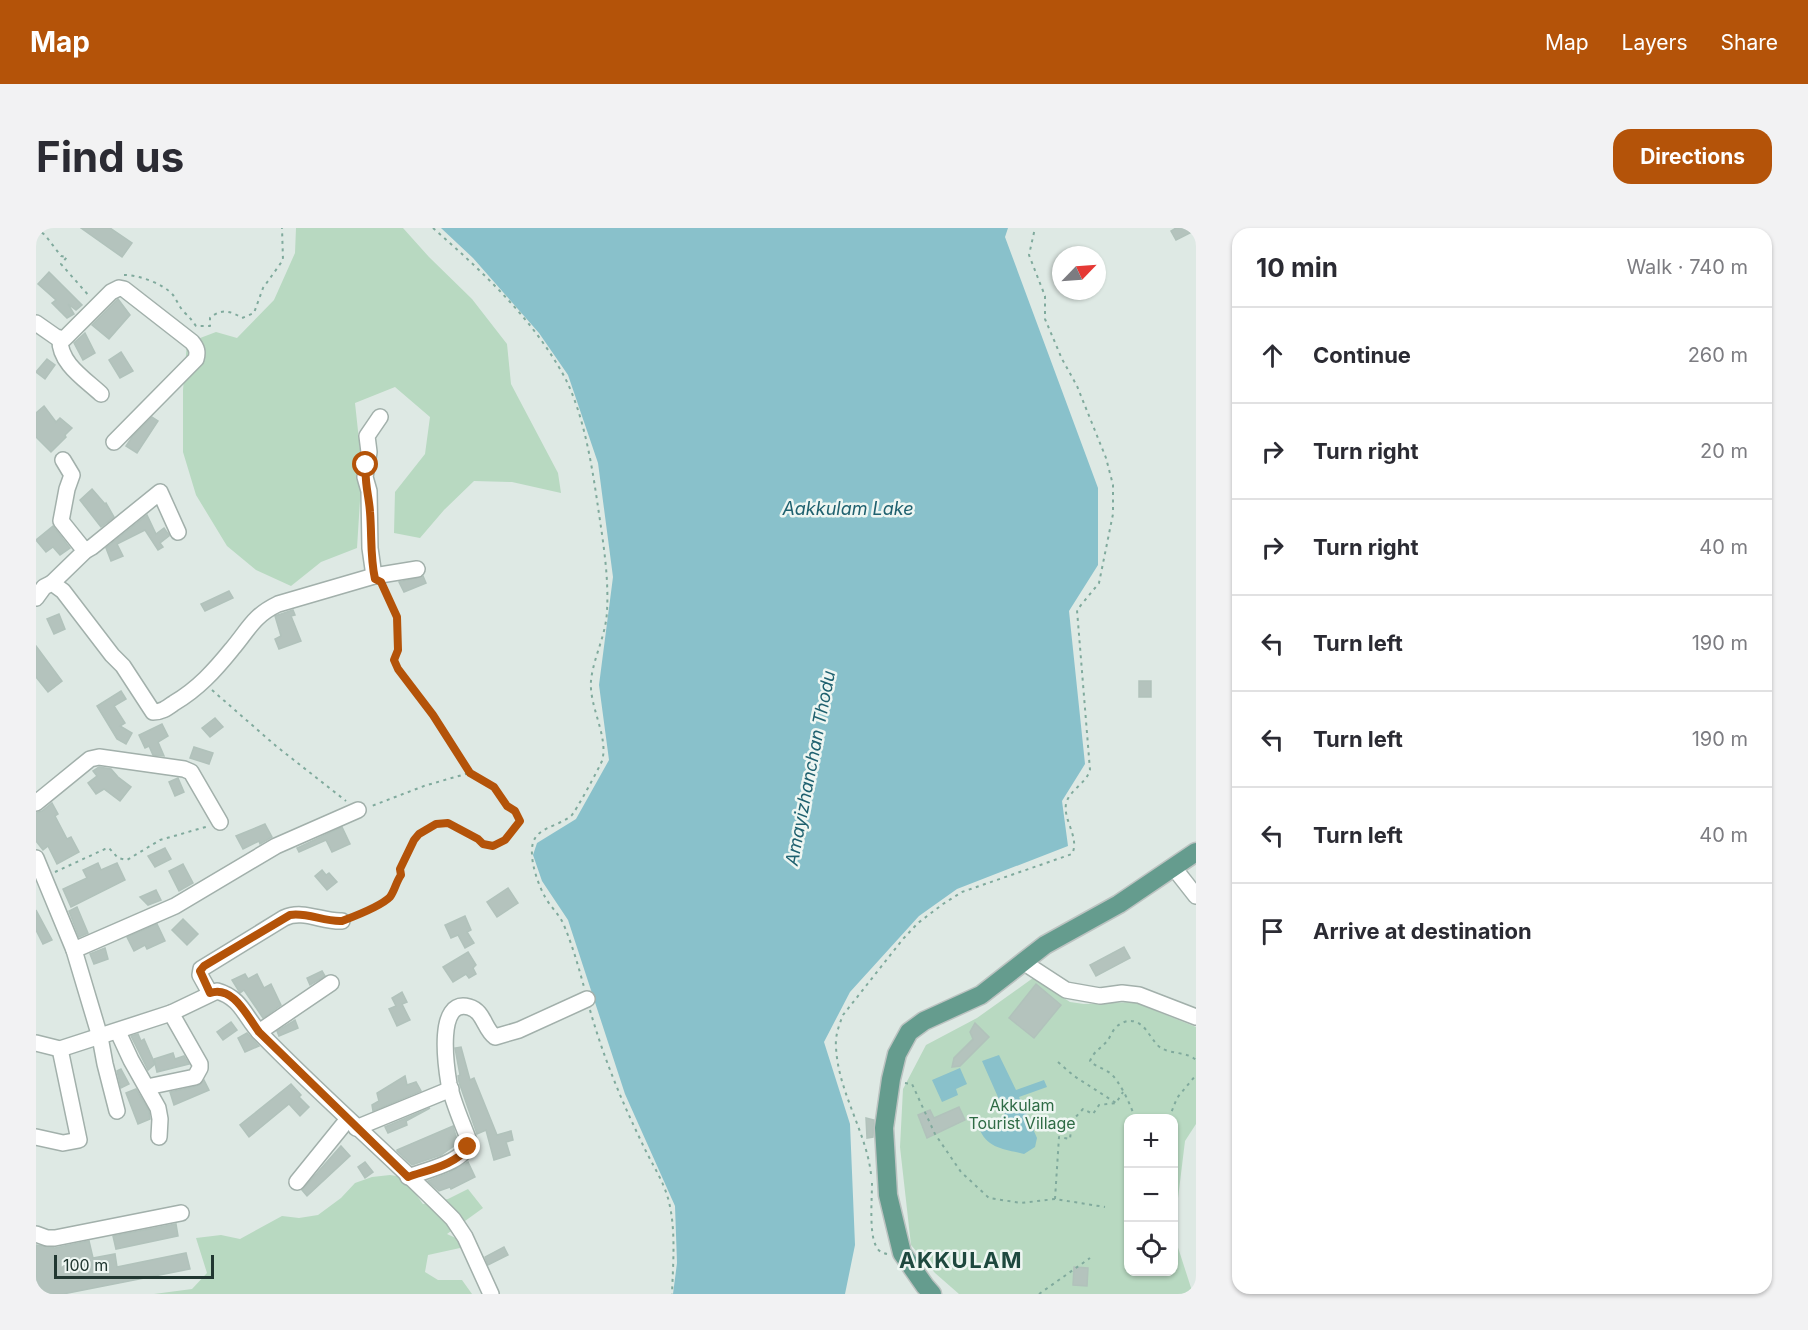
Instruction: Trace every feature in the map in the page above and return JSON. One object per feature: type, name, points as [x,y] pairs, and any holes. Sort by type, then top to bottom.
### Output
[{"type":"main road","points":[[932,1294],[902,1253],[888,1195],[884,1128],[897,1054],[909,1032],[924,1021],[981,995],[1045,945],[1119,904],[1196,852]]},
{"type":"street","points":[[36,323],[60,339],[68,337],[111,292],[119,288],[133,296],[196,347],[198,353],[196,359],[114,442]]},
{"type":"street","points":[[60,339],[60,346],[66,361],[101,394]]},
{"type":"street","points":[[374,576],[370,548],[369,491],[365,477],[369,453],[367,436],[380,417]]},
{"type":"street","points":[[63,460],[72,475],[61,521],[85,551]]},
{"type":"street","points":[[36,598],[44,587],[52,583],[85,551],[160,492],[178,532]]},
{"type":"street","points":[[52,583],[63,591],[123,666],[153,712],[160,712],[188,695],[203,682],[234,647],[256,617],[265,610],[278,603],[374,576],[417,569]]},
{"type":"street","points":[[36,802],[90,759],[99,757],[184,769],[191,772],[220,822]]},
{"type":"street","points":[[74,950],[175,906],[276,846],[358,810]]},
{"type":"street","points":[[36,858],[74,950],[100,1037],[117,1111]]},
{"type":"street","points":[[1174,868],[1196,896]]},
{"type":"street","points":[[210,993],[200,975],[201,969],[284,918],[297,914],[342,921]]},
{"type":"street","points":[[1023,962],[1066,990],[1100,996],[1122,993],[1139,995],[1196,1017]]},
{"type":"street","points":[[259,1032],[332,983]]},
{"type":"street","points":[[36,1043],[60,1049],[171,1013],[210,993],[217,991],[229,994],[240,1005],[259,1032],[453,1219],[465,1237],[491,1294]]},
{"type":"street","points":[[408,1177],[455,1160],[463,1155],[468,1147],[448,1075],[445,1024],[455,1008],[468,1006],[478,1011],[491,1034],[500,1037],[587,999]]},
{"type":"street","points":[[147,1087],[195,1077],[200,1068],[200,1064],[171,1013]]},
{"type":"street","points":[[118,1032],[158,1108],[159,1137]]},
{"type":"street","points":[[36,1137],[63,1143],[79,1140],[60,1049]]},
{"type":"street","points":[[297,1182],[352,1124],[451,1089]]},
{"type":"street","points":[[36,1234],[56,1238],[182,1213]]},
{"type":"path","points":[[36,228],[45,235],[61,256],[67,257],[61,264],[93,301]]},
{"type":"path","points":[[120,276],[131,275],[160,284],[174,297],[196,326],[210,326],[210,318],[216,312],[225,311],[242,318],[254,313],[263,288],[283,260],[282,228]]},
{"type":"path","points":[[433,228],[467,258],[532,326],[565,378],[578,413],[592,468],[604,546],[608,608],[606,629],[591,680],[591,694],[603,746],[602,761],[572,816],[541,831],[534,838],[532,862],[545,897],[561,919],[575,953],[609,1069],[642,1144],[666,1191],[670,1205],[673,1256],[672,1294]]},
{"type":"path","points":[[902,1253],[886,1254],[880,1252],[875,1246],[869,1160],[845,1090],[836,1047],[843,1015],[903,939],[918,923],[943,904],[971,889],[1071,854],[1074,845],[1065,806],[1068,797],[1088,777],[1090,770],[1077,610],[1099,584],[1113,514],[1113,485],[1106,458],[1077,386],[1062,359],[1045,319],[1045,296],[1029,255],[1035,228]]},
{"type":"path","points":[[342,921],[388,899],[395,890],[396,882],[401,875],[400,869],[414,840],[419,834],[436,824],[448,823],[483,844],[493,846],[505,840],[520,821],[515,811],[507,806],[494,787],[470,773],[433,715],[398,669],[394,660],[398,650],[397,617],[381,582],[374,576]]},
{"type":"path","points":[[203,682],[276,746],[358,810],[424,786],[470,773]]},
{"type":"path","points":[[44,877],[105,849],[109,848],[118,858],[127,860],[160,840],[220,822]]},
{"type":"path","points":[[1133,1114],[1123,1092],[1110,1073],[1097,1068],[1090,1061],[1094,1051],[1106,1042],[1115,1029],[1129,1020],[1135,1020],[1146,1029],[1158,1047],[1193,1057],[1196,1060]]},
{"type":"path","points":[[1058,1062],[1074,1076],[1116,1103]]},
{"type":"path","points":[[1172,1114],[1177,1098],[1196,1075]]},
{"type":"path","points":[[891,1079],[912,1084],[935,1134],[961,1172],[989,1198],[1021,1203],[1055,1200],[1105,1207]]},
{"type":"path","points":[[1116,1103],[1123,1092]]},
{"type":"path","points":[[1055,1200],[1059,1137],[1070,1139],[1072,1121],[1083,1109],[1093,1113],[1099,1105],[1116,1103]]},
{"type":"path","points":[[1040,1294],[1090,1258]]},
{"type":"green space","points":[[296,228],[403,228],[472,299],[507,344],[511,384],[558,473],[561,493],[512,482],[474,481],[444,510],[420,538],[394,533],[395,492],[425,454],[430,417],[395,387],[355,403],[362,468],[357,548],[321,562],[291,586],[256,570],[227,546],[196,495],[183,452],[183,390],[187,343],[216,332],[237,338],[274,300],[295,253]]},
{"type":"green space","name":"Akkulam Tourist Village","points":[[1033,978],[1070,1002],[1084,1004],[1134,1002],[1196,1027],[1196,1124],[1185,1141],[1178,1198],[1178,1114],[1124,1114],[1124,1276],[1178,1276],[1178,1247],[1193,1294],[959,1294],[935,1273],[911,1245],[900,1147],[903,1089],[926,1045],[977,1018]]},
{"type":"green space","points":[[390,1175],[403,1177],[423,1204],[448,1199],[468,1189],[483,1208],[447,1234],[460,1240],[460,1248],[428,1255],[425,1272],[438,1280],[462,1280],[472,1294],[154,1294],[192,1289],[207,1273],[196,1238],[221,1235],[240,1239],[282,1216],[299,1218],[318,1215],[341,1198],[355,1183],[372,1177]]},
{"type":"water","name":"Aakkulam Lake","points":[[441,228],[1008,228],[1005,237],[1098,488],[1098,565],[1069,611],[1085,764],[1062,801],[1068,846],[957,889],[919,916],[850,992],[824,1042],[850,1124],[855,1245],[845,1294],[673,1294],[677,1263],[675,1206],[625,1094],[568,920],[542,881],[533,855],[537,843],[576,819],[609,760],[599,685],[613,577],[598,463],[568,375],[539,333],[473,258]]},
{"type":"water","points":[[999,1055],[1016,1090],[1044,1080],[1047,1087],[1019,1097],[1037,1138],[1035,1147],[1024,1154],[992,1144],[982,1135],[979,1128],[982,1122],[1000,1119],[1005,1113],[982,1061]]},
{"type":"water","points":[[960,1068],[967,1084],[956,1089],[958,1095],[942,1102],[932,1080]]},
{"type":"building","points":[[81,228],[110,228],[132,243],[122,257]]},
{"type":"building","points":[[1176,228],[1196,228],[1196,230],[1176,240],[1171,231]]},
{"type":"building","points":[[49,272],[82,305],[76,310],[68,304],[74,314],[67,318],[52,303],[56,300],[38,284]]},
{"type":"building","points":[[118,299],[130,315],[109,339],[92,325]]},
{"type":"building","points":[[85,333],[95,353],[83,360],[74,343]]},
{"type":"building","points":[[121,352],[133,371],[120,378],[109,360]]},
{"type":"building","points":[[47,359],[55,365],[45,379],[36,372]]},
{"type":"building","points":[[44,406],[56,422],[60,418],[72,428],[51,452],[36,437],[36,413]]},
{"type":"building","points":[[152,417],[158,421],[137,453],[126,446]]},
{"type":"building","points":[[92,489],[106,503],[114,517],[101,527],[80,500]]},
{"type":"building","points":[[147,515],[156,534],[164,528],[169,535],[160,543],[163,547],[158,550],[145,530],[117,544],[123,556],[111,561],[106,548]]},
{"type":"building","points":[[53,526],[70,548],[60,555],[53,547],[46,552],[36,540]]},
{"type":"building","points":[[423,576],[426,583],[404,592],[399,582]]},
{"type":"building","points":[[229,591],[233,598],[205,611],[201,604]]},
{"type":"building","points":[[293,610],[295,615],[291,616],[301,641],[279,649],[275,639],[281,636],[275,616]]},
{"type":"building","points":[[59,614],[65,629],[54,634],[47,619]]},
{"type":"building","points":[[36,646],[62,681],[48,692],[36,677]]},
{"type":"building","points":[[1139,681],[1151,681],[1151,697],[1139,697]]},
{"type":"building","points":[[121,691],[126,699],[114,706],[125,723],[120,726],[132,733],[126,744],[117,739],[97,706]]},
{"type":"building","points":[[215,718],[223,727],[210,737],[202,728]]},
{"type":"building","points":[[162,724],[168,736],[158,742],[164,756],[153,755],[149,746],[145,748],[139,735]]},
{"type":"building","points":[[194,747],[213,753],[209,764],[190,758]]},
{"type":"building","points":[[99,767],[111,769],[131,787],[120,801],[104,789],[96,794],[88,783],[97,776],[93,771]]},
{"type":"building","points":[[178,778],[184,792],[175,796],[169,782]]},
{"type":"building","points":[[52,803],[58,814],[55,816],[67,839],[71,837],[79,852],[57,864],[48,846],[43,850],[36,841],[36,813]]},
{"type":"building","points":[[265,824],[272,837],[260,844],[259,841],[243,849],[236,836]]},
{"type":"building","points":[[342,827],[350,844],[332,852],[326,840],[299,852],[297,848]]},
{"type":"building","points":[[165,848],[171,859],[155,867],[148,856]]},
{"type":"building","points":[[98,863],[101,870],[117,863],[125,880],[71,907],[63,889],[87,878],[83,870]]},
{"type":"building","points":[[183,864],[193,883],[179,891],[169,871]]},
{"type":"building","points":[[322,870],[326,875],[329,873],[337,882],[327,890],[315,876]]},
{"type":"building","points":[[508,888],[518,903],[497,917],[487,902]]},
{"type":"building","points":[[156,890],[161,900],[148,905],[140,897]]},
{"type":"building","points":[[77,907],[88,933],[79,937],[69,911]]},
{"type":"building","points":[[36,910],[52,940],[43,944],[36,930]]},
{"type":"building","points":[[465,916],[471,930],[467,932],[474,943],[465,948],[458,935],[451,938],[445,925]]},
{"type":"building","points":[[183,919],[198,934],[187,945],[172,930]]},
{"type":"building","points":[[157,924],[165,941],[147,949],[145,945],[134,951],[127,937]]},
{"type":"building","points":[[1124,947],[1130,958],[1096,976],[1090,965]]},
{"type":"building","points":[[105,948],[108,959],[94,964],[90,954]]},
{"type":"building","points":[[468,952],[476,965],[473,968],[476,974],[469,978],[466,974],[453,982],[443,967]]},
{"type":"building","points":[[322,971],[325,976],[310,985],[307,978]]},
{"type":"building","points":[[245,974],[248,979],[257,974],[264,988],[271,984],[281,1005],[263,1018],[244,990],[240,993],[232,980]]},
{"type":"building","points":[[1036,984],[1061,1005],[1034,1038],[1009,1018]]},
{"type":"building","points":[[402,992],[407,1002],[402,1004],[410,1020],[397,1026],[389,1009],[396,1006],[392,998]]},
{"type":"building","points":[[295,1020],[298,1028],[279,1036],[277,1031]]},
{"type":"building","points":[[231,1022],[237,1030],[223,1040],[217,1032]]},
{"type":"building","points":[[975,1023],[989,1037],[960,1066],[952,1067],[954,1058],[973,1039],[970,1032]]},
{"type":"building","points":[[247,1033],[259,1046],[245,1052],[238,1038]]},
{"type":"building","points":[[138,1034],[141,1041],[144,1039],[155,1064],[148,1070],[131,1036]]},
{"type":"building","points":[[461,1047],[470,1080],[474,1078],[497,1135],[511,1131],[513,1140],[506,1142],[510,1155],[494,1160],[486,1130],[477,1134],[459,1082],[458,1076],[460,1075],[455,1048]]},
{"type":"building","points":[[173,1053],[175,1059],[184,1056],[189,1064],[157,1072],[154,1059]]},
{"type":"building","points":[[121,1069],[129,1084],[121,1088],[117,1071]]},
{"type":"building","points":[[405,1076],[407,1085],[416,1082],[421,1091],[373,1111],[372,1105],[379,1101],[377,1093]]},
{"type":"building","points":[[204,1080],[209,1090],[174,1105],[170,1092],[197,1086]]},
{"type":"building","points":[[291,1084],[309,1107],[300,1116],[289,1104],[249,1137],[240,1125]]},
{"type":"building","points":[[136,1089],[149,1111],[150,1119],[138,1124],[126,1093]]},
{"type":"building","points":[[959,1107],[965,1120],[927,1138],[918,1115],[930,1110],[934,1118]]},
{"type":"building","points":[[430,1108],[406,1121],[407,1125],[388,1133],[385,1127]]},
{"type":"building","points":[[866,1118],[874,1120],[873,1137],[867,1138]]},
{"type":"building","points":[[453,1126],[458,1143],[441,1155],[412,1165],[397,1151],[397,1150]]},
{"type":"building","points":[[341,1146],[350,1156],[307,1196],[302,1190]]},
{"type":"building","points":[[365,1162],[373,1172],[365,1178],[358,1167]]},
{"type":"building","points":[[468,1162],[475,1177],[451,1189],[450,1187],[439,1191],[428,1181],[449,1173]]},
{"type":"building","points":[[176,1224],[178,1236],[116,1249],[113,1236]]},
{"type":"building","points":[[89,1241],[93,1258],[115,1254],[117,1267],[186,1253],[190,1269],[63,1294],[36,1294],[36,1245],[55,1248]]},
{"type":"building","points":[[504,1247],[508,1255],[488,1265],[485,1257]]},
{"type":"building","points":[[1074,1267],[1088,1268],[1087,1286],[1073,1285]]},
{"type":"district","name":"AKKULAM","points":[[961,1260]]},
{"type":"route","points":[[366,465],[365,477],[369,491],[370,548],[373,569],[375,579],[381,582],[396,612],[399,630],[398,650],[394,660],[470,773],[494,787],[507,806],[515,811],[520,821],[505,840],[493,846],[483,844],[457,826],[448,823],[436,824],[419,834],[414,840],[400,869],[401,875],[396,882],[395,890],[388,899],[342,921],[290,915],[204,966],[200,975],[210,993],[217,991],[229,994],[240,1005],[259,1032],[408,1177],[455,1160],[463,1155],[468,1147]]},
{"type":"water label","name":"Amayizhanchan Thodu","points":[[810,768]]}]
